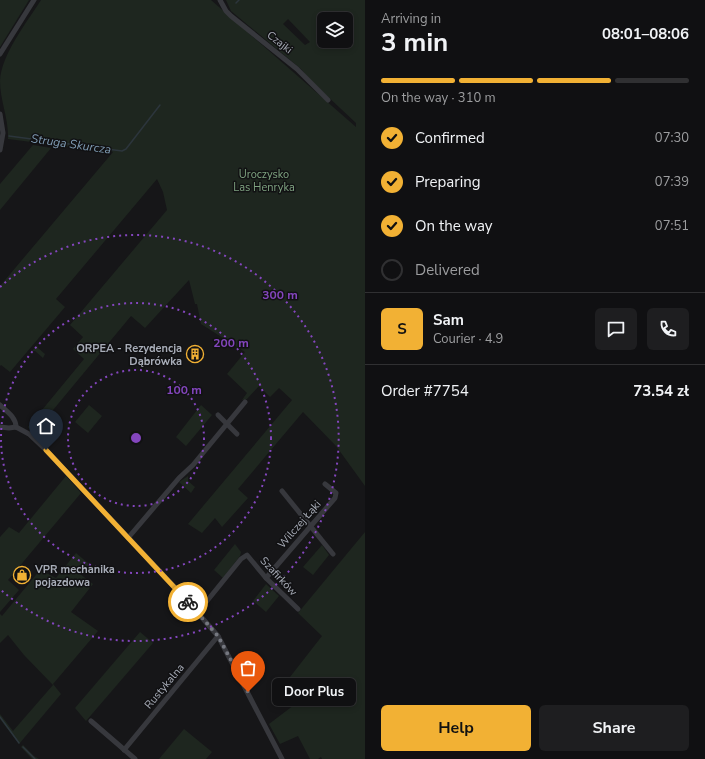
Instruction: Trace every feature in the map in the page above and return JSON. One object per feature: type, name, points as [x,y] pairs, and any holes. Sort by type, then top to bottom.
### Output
[{"type":"street","points":[[0,54],[34,0]]},
{"type":"street","name":"Czajki","points":[[220,0],[226,11],[231,16],[297,70],[328,100]]},
{"type":"street","points":[[0,114],[3,134],[0,150]]},
{"type":"street","points":[[128,538],[179,478],[193,465],[245,402]]},
{"type":"street","points":[[0,405],[13,417],[16,426],[32,436],[46,450],[198,612],[218,636],[282,759]]},
{"type":"street","points":[[218,415],[237,434]]},
{"type":"street","points":[[0,427],[9,428],[16,426]]},
{"type":"street","name":"Wilczej Łąki","points":[[266,578],[311,527],[336,495],[334,490],[325,484]]},
{"type":"street","points":[[282,491],[333,554]]},
{"type":"street","name":"Szafirków","points":[[198,612],[246,555],[266,578],[298,609]]},
{"type":"street","name":"Rustykalna","points":[[124,750],[218,636]]},
{"type":"street","points":[[91,721],[135,759]]},
{"type":"green space","points":[[0,0],[29,0],[0,47]]},
{"type":"green space","name":"Uroczysko Las Henryka","points":[[41,0],[211,0],[356,127],[356,123],[309,79],[301,69],[231,11],[226,0],[365,0],[365,486],[336,446],[303,412],[238,489],[248,498],[222,527],[215,518],[202,533],[188,524],[292,400],[279,388],[270,397],[259,386],[247,399],[242,400],[247,393],[227,374],[245,352],[201,324],[197,304],[195,304],[189,280],[145,328],[131,316],[34,433],[28,427],[84,359],[73,349],[83,337],[70,325],[167,210],[163,192],[157,179],[56,299],[65,307],[10,372],[1,365],[0,366],[0,286],[113,152],[90,144],[86,149],[8,139],[7,124],[0,88],[1,71],[5,60],[22,28]],"holes":[[[288,19],[310,42],[305,45],[283,24]]]},
{"type":"green space","points":[[33,145],[51,148],[0,210],[0,184]]},
{"type":"green space","points":[[37,345],[38,348],[45,354],[43,358],[35,351],[32,351]]},
{"type":"green space","points":[[89,405],[102,416],[88,433],[75,422]]},
{"type":"green space","points":[[201,405],[212,415],[186,446],[176,437]]},
{"type":"green space","points":[[66,476],[81,493],[8,580],[19,590],[0,612],[0,537],[9,527],[19,533]]},
{"type":"green space","points":[[188,476],[188,481],[195,487],[191,493],[179,482]]},
{"type":"green space","points":[[365,532],[365,759],[322,759],[321,757],[318,759],[310,759],[298,736],[280,744],[269,724],[298,702],[283,686],[322,636],[298,613]]},
{"type":"green space","points":[[235,544],[241,552],[240,556],[223,578],[214,570]]},
{"type":"green space","points":[[322,545],[329,555],[313,575],[303,567]]},
{"type":"green space","points":[[76,553],[89,564],[80,574],[93,584],[71,612],[98,631],[53,684],[61,694],[19,744],[0,719],[0,714],[13,731],[53,685],[24,655],[8,635],[0,643],[0,614],[2,616],[40,570],[56,578]]},
{"type":"green space","points":[[266,584],[279,596],[266,612],[253,601]]},
{"type":"green space","points":[[140,632],[153,643],[86,721],[75,708]]},
{"type":"green space","points":[[184,729],[212,752],[206,759],[159,759]]},
{"type":"green space","points":[[23,745],[39,759],[32,759],[21,747]]},
{"type":"waterway","name":"Struga Skurcza","points":[[236,3],[239,0]]},
{"type":"waterway","name":"Struga Skurcza","points":[[9,136],[122,151],[126,149],[160,105]]},
{"type":"waterway","points":[[0,717],[19,743]]},
{"type":"waterway","points":[[23,747],[35,759]]},
{"type":"way so far","points":[[188,602],[218,636],[248,692]]},
{"type":"place","name":"ORPEA - Rezydencja Dąbrówka","points":[[195,354]]},
{"type":"place","name":"VPR mechanika pojazdowa","points":[[22,575]]},
{"type":"place","name":"Door Plus","points":[[248,692]]},
{"type":"route","points":[[46,450],[188,602]]}]
